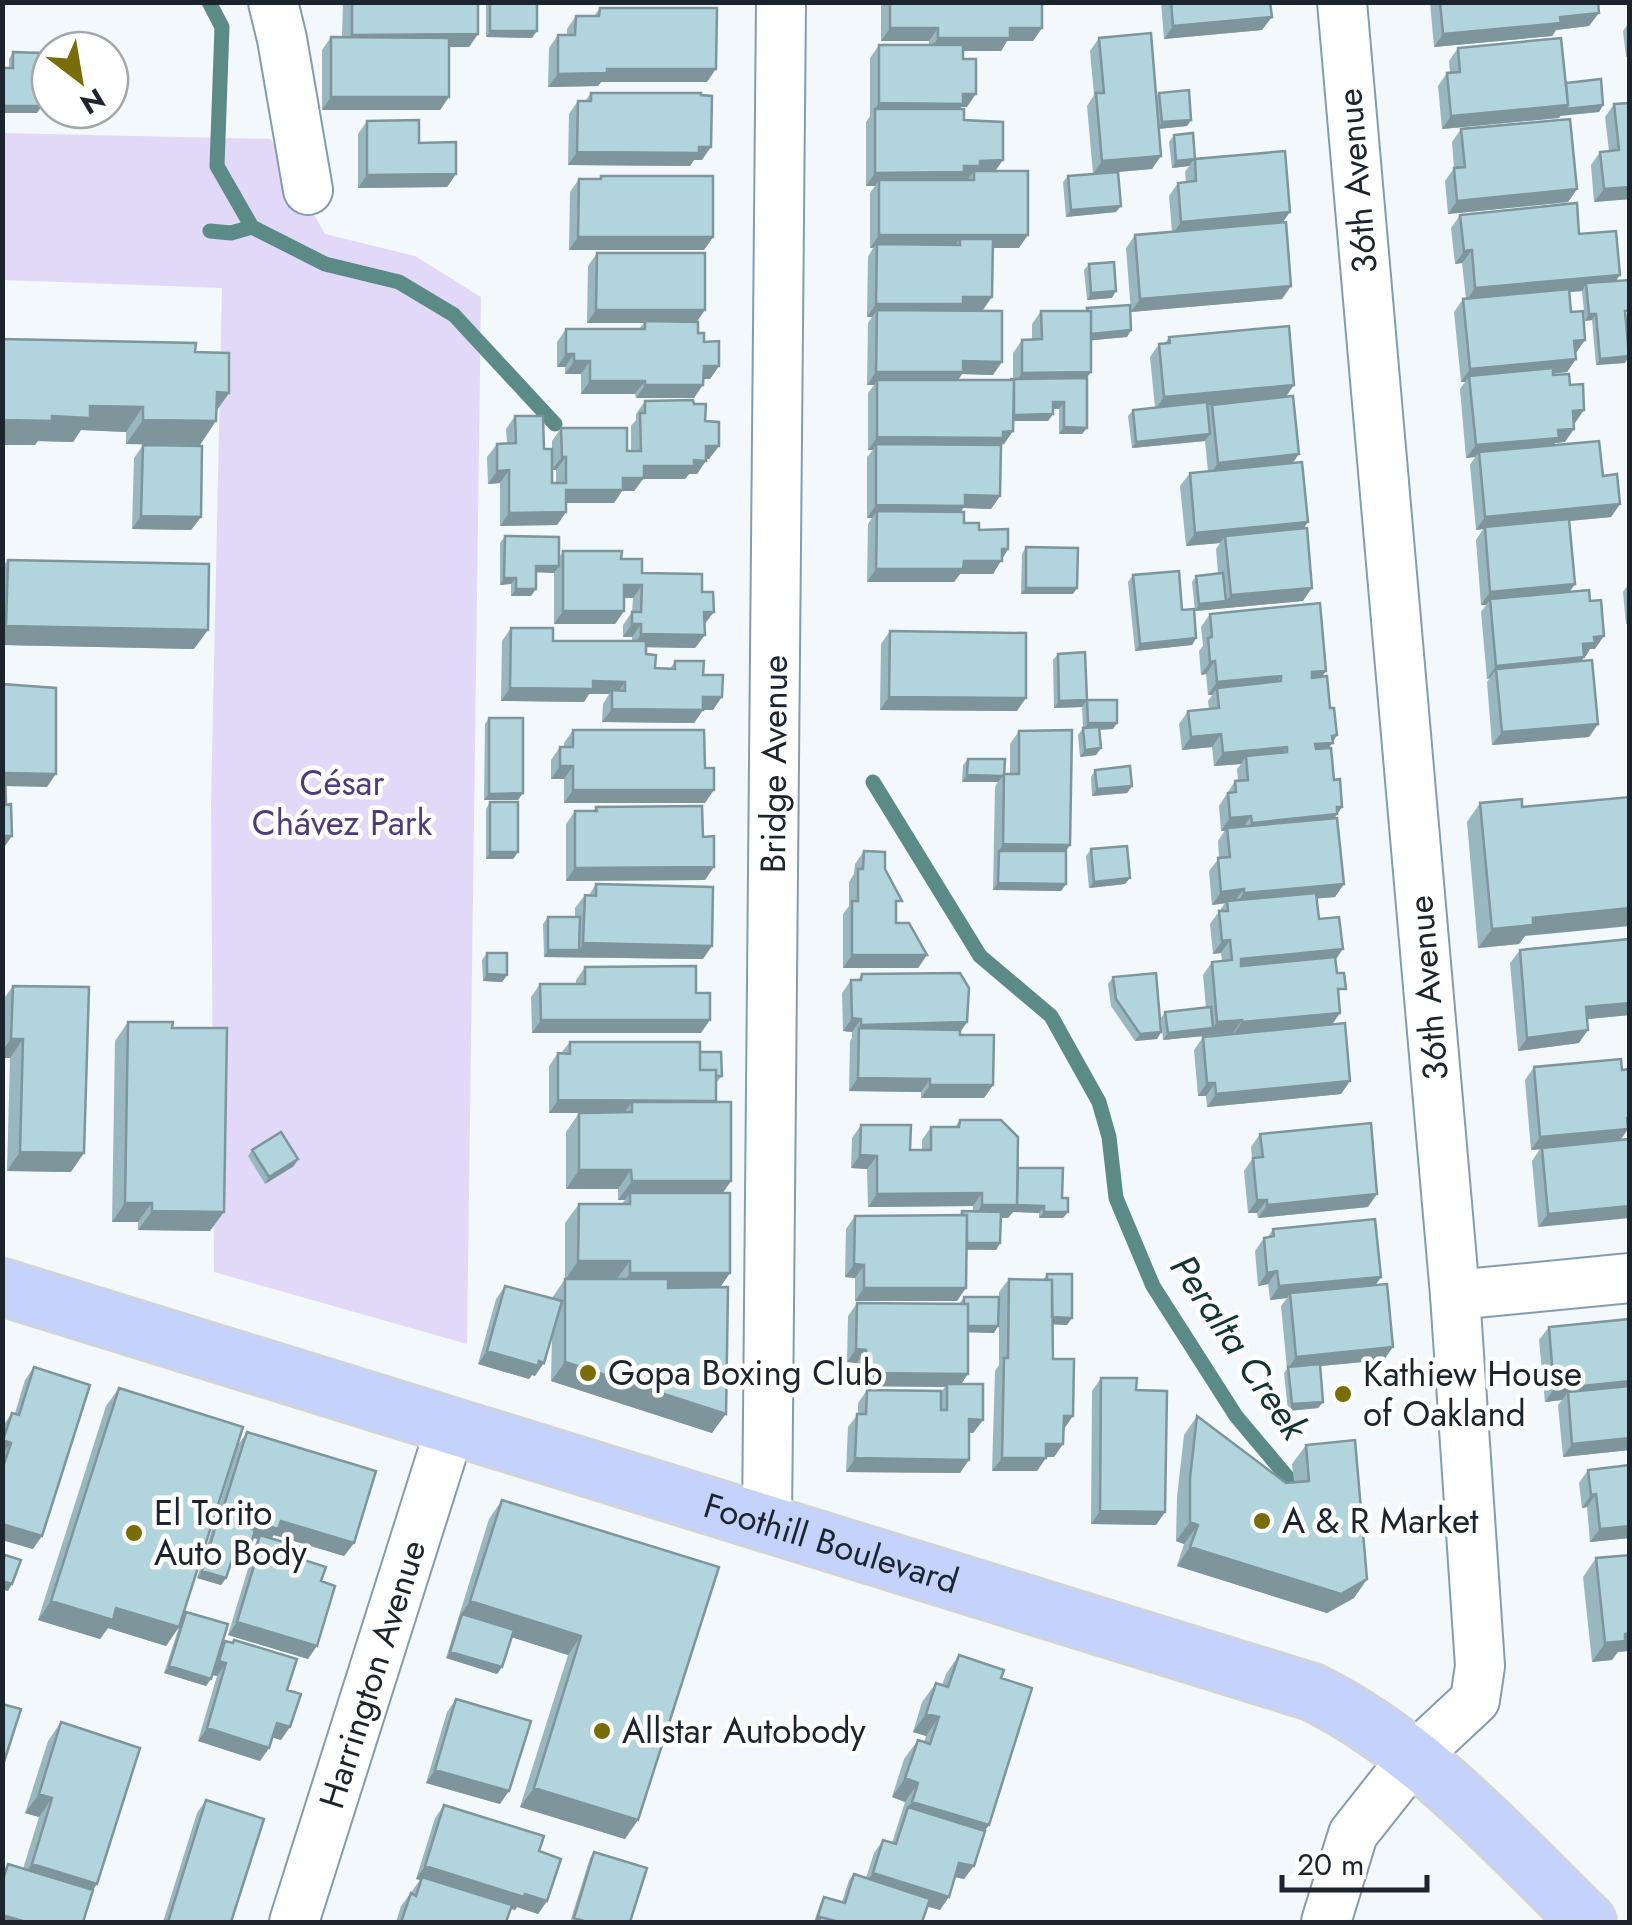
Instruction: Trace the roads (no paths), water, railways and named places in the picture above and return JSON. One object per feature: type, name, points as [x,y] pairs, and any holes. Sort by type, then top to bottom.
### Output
[{"type":"main road","name":"Foothill Boulevard","points":[[2,1287],[1312,1692],[1345,1708],[1413,1758],[1482,1818],[1588,1922]]},
{"type":"street","points":[[273,2],[308,190]]},
{"type":"street","name":"Bridge Avenue","points":[[767,1524],[781,2]]},
{"type":"street","name":"36th Avenue","points":[[1326,1922],[1354,1834],[1413,1758],[1475,1700],[1480,1666],[1455,1295],[1342,2]]},
{"type":"street","points":[[1455,1295],[1630,1278]]},
{"type":"street","name":"Harrington Avenue","points":[[294,1922],[451,1426]]},
{"type":"waterway","name":"Peralta Creek","points":[[209,2],[222,27],[217,166],[252,227],[325,264],[399,282],[454,315],[555,424]]},
{"type":"waterway","name":"Peralta Creek","points":[[210,231],[231,233],[252,227]]},
{"type":"waterway","name":"Peralta Creek","points":[[873,782],[980,956],[1051,1016],[1099,1102],[1109,1137],[1116,1198],[1153,1286],[1236,1416],[1294,1485]]},
{"type":"place","name":"Gopa Boxing Club","points":[[588,1373]]},
{"type":"place","name":"Kathiew House of Oakland","points":[[1343,1394]]},
{"type":"place","name":"A & R Market","points":[[1262,1521]]},
{"type":"place","name":"El Torito Auto Body","points":[[134,1533]]},
{"type":"place","name":"Allstar Autobody","points":[[602,1731]]},
{"type":"park label","name":"César Chávez Park","points":[[342,803]]}]
